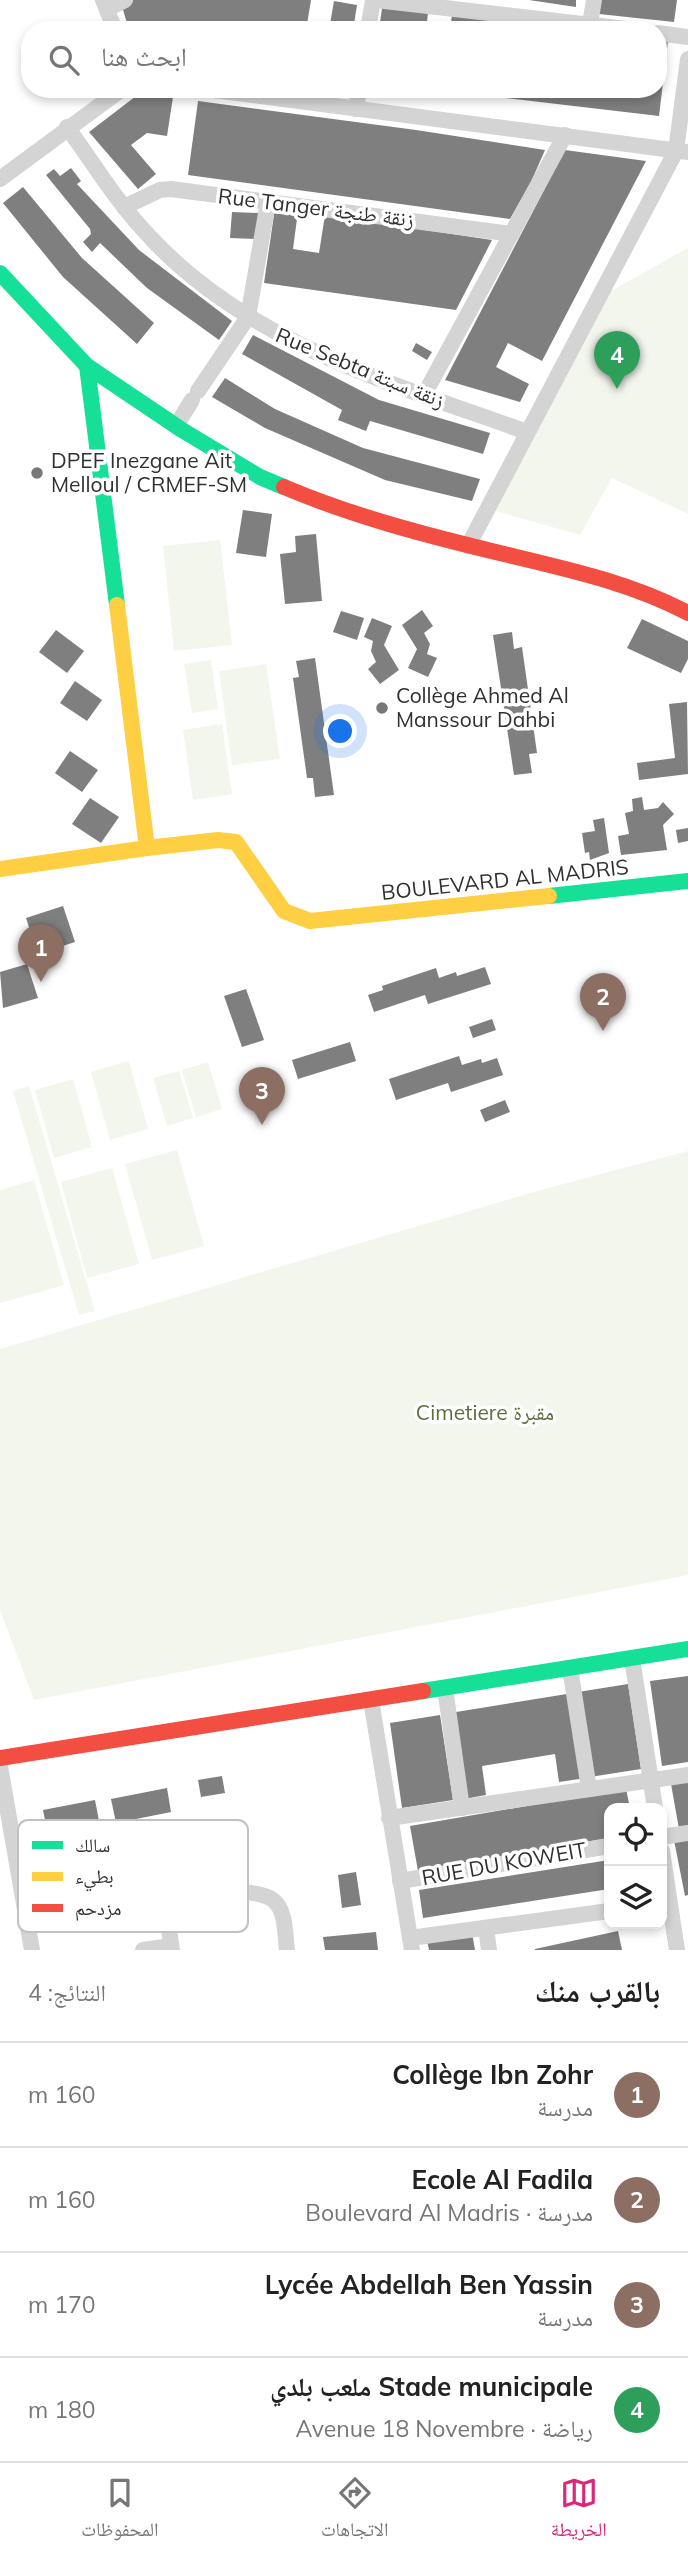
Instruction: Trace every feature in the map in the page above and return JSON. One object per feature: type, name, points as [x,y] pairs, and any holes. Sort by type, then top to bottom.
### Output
[{"type":"street","points":[[105,5],[125,0]]},
{"type":"street","points":[[370,21],[374,0],[571,21]]},
{"type":"street","points":[[590,21],[594,0]]},
{"type":"street","points":[[667,34],[688,37]]},
{"type":"street","points":[[468,546],[527,432],[682,152],[688,59]]},
{"type":"street","points":[[0,179],[109,98]]},
{"type":"street","points":[[274,98],[682,152]]},
{"type":"street","points":[[356,109],[358,98]]},
{"type":"street","name":"Rue Sebta زنقة سبتة","points":[[67,127],[124,207],[161,248],[248,317],[290,342],[527,432]]},
{"type":"street","points":[[424,395],[565,135]]},
{"type":"street","name":"Rue Tanger زنقة طنجة","points":[[124,207],[165,189],[512,234]]},
{"type":"street","points":[[176,426],[248,317],[268,202]]},
{"type":"street","points":[[0,273],[87,366],[176,426],[260,477],[338,510],[586,575],[658,597],[688,613]]},
{"type":"street","points":[[0,869],[148,848],[87,366]]},
{"type":"street","name":"BOULEVARD AL MADRIS","points":[[148,848],[218,840],[236,842],[284,911],[300,920],[326,920],[688,881]]},
{"type":"street","points":[[0,1758],[688,1649]]},
{"type":"street","points":[[632,1658],[654,1803]]},
{"type":"street","points":[[570,1668],[589,1789]]},
{"type":"street","points":[[445,1688],[462,1808]]},
{"type":"street","points":[[371,1700],[411,1944],[486,1928],[604,1912]]},
{"type":"street","points":[[0,1766],[18,1872]]},
{"type":"street","points":[[389,1818],[688,1774]]},
{"type":"street","points":[[667,1837],[688,1833]]},
{"type":"street","name":"RUE DU KOWEIT","points":[[400,1881],[604,1847]]},
{"type":"street","points":[[665,1866],[677,1950]]},
{"type":"street","points":[[248,1892],[260,1893],[272,1899],[281,1909],[287,1950]]},
{"type":"street","points":[[486,1928],[489,1950]]},
{"type":"street","points":[[29,1932],[32,1950]]},
{"type":"street","points":[[143,1950],[171,1948]]},
{"type":"green space","points":[[688,248],[688,514],[612,478],[580,535],[485,508],[593,301]]},
{"type":"green space","points":[[220,540],[232,645],[174,651],[163,546]]},
{"type":"green space","points":[[211,660],[218,709],[192,713],[184,664]]},
{"type":"green space","points":[[266,664],[280,759],[232,765],[219,671]]},
{"type":"green space","points":[[222,724],[232,794],[193,800],[183,730]]},
{"type":"green space","points":[[129,1061],[148,1129],[110,1140],[91,1072]]},
{"type":"green space","points":[[208,1062],[222,1109],[196,1117],[182,1070]]},
{"type":"green space","points":[[179,1071],[193,1118],[167,1126],[153,1078]]},
{"type":"green space","points":[[73,1079],[92,1147],[54,1158],[35,1090]]},
{"type":"green space","points":[[29,1086],[95,1311],[79,1315],[13,1091]]},
{"type":"green space","points":[[177,1150],[204,1246],[152,1260],[125,1164]]},
{"type":"green space","name":"Cimetiere مقبرة","points":[[688,1151],[688,1575],[34,1700],[0,1610],[0,1349],[537,1191]]},
{"type":"green space","points":[[112,1168],[139,1264],[87,1278],[61,1182]]},
{"type":"green space","points":[[34,1180],[64,1285],[0,1303],[0,1190]]},
{"type":"building","points":[[128,0],[311,0],[308,21],[126,21],[121,3]]},
{"type":"building","points":[[529,0],[576,0],[576,7]]},
{"type":"building","points":[[600,0],[677,0],[674,22],[599,14]]},
{"type":"building","points":[[334,1],[357,5],[354,21],[331,21]]},
{"type":"building","points":[[382,8],[428,13],[427,21],[380,21]]},
{"type":"building","points":[[452,15],[502,21],[451,21]]},
{"type":"building","points":[[133,98],[173,98],[167,136],[147,133],[131,145],[156,174],[138,189],[89,132]]},
{"type":"building","points":[[506,98],[661,98],[659,116]]},
{"type":"building","points":[[198,101],[545,150],[510,219],[188,175]]},
{"type":"building","points":[[565,150],[646,161],[542,361],[508,343],[496,367],[529,384],[520,402],[445,380]]},
{"type":"building","points":[[71,168],[81,181],[77,184],[139,250],[232,321],[219,340],[147,288],[100,243],[92,252],[83,242],[91,234],[90,229],[46,175],[54,169],[60,176]]},
{"type":"building","points":[[23,187],[82,258],[154,323],[137,344],[63,277],[3,203]]},
{"type":"building","points":[[275,208],[298,211],[293,249],[319,253],[325,215],[492,240],[456,310],[264,283]]},
{"type":"building","points":[[232,212],[259,213],[258,239],[230,238]]},
{"type":"building","points":[[253,335],[379,400],[490,433],[483,454],[370,421],[366,431],[338,420],[342,410],[242,354]]},
{"type":"building","points":[[416,343],[432,352],[427,360],[412,351]]},
{"type":"building","points":[[225,378],[275,409],[363,448],[480,479],[472,501],[385,480],[265,428],[212,397]]},
{"type":"building","points":[[243,510],[272,514],[266,557],[236,553]]},
{"type":"building","points":[[316,534],[322,601],[285,604],[280,554],[296,552],[295,536]]},
{"type":"building","points":[[422,610],[433,626],[424,633],[430,644],[427,654],[437,658],[428,677],[408,668],[417,649],[402,625]]},
{"type":"building","points":[[341,611],[364,618],[357,640],[333,632]]},
{"type":"building","points":[[372,618],[392,626],[384,645],[399,670],[380,684],[368,669],[376,662],[371,651],[373,641],[364,637]]},
{"type":"building","points":[[642,619],[688,641],[688,659],[681,673],[627,648]]},
{"type":"building","points":[[56,630],[84,651],[67,673],[39,652]]},
{"type":"building","points":[[512,632],[514,649],[522,647],[537,753],[529,754],[532,773],[514,775],[493,635]]},
{"type":"building","points":[[315,658],[334,795],[315,797],[313,778],[307,778],[293,678],[299,677],[296,661]]},
{"type":"building","points":[[75,681],[102,700],[87,721],[60,703]]},
{"type":"building","points":[[687,702],[688,774],[639,780],[637,763],[675,758],[669,704]]},
{"type":"building","points":[[70,751],[98,770],[82,792],[55,773]]},
{"type":"building","points":[[642,797],[644,810],[658,808],[663,802],[674,814],[663,825],[667,850],[621,855],[618,836],[629,834],[625,813],[633,811],[632,799]]},
{"type":"building","points":[[90,798],[119,817],[101,843],[72,824]]},
{"type":"building","points":[[604,818],[609,853],[590,860],[589,852],[585,853],[582,833],[595,831],[593,820]]},
{"type":"building","points":[[688,828],[688,841],[678,843],[676,830]]},
{"type":"building","points":[[63,906],[75,942],[38,954],[26,918]]},
{"type":"building","points":[[27,964],[38,998],[3,1008],[0,972]]},
{"type":"building","points":[[485,967],[491,984],[428,1004],[425,995],[374,1012],[368,995],[383,990],[382,986],[436,968],[439,978],[456,972],[457,976]]},
{"type":"building","points":[[246,989],[264,1040],[242,1047],[224,996]]},
{"type":"building","points":[[492,1019],[496,1030],[473,1038],[469,1027]]},
{"type":"building","points":[[350,1042],[356,1061],[298,1079],[292,1060]]},
{"type":"building","points":[[459,1056],[462,1065],[481,1059],[482,1063],[497,1058],[503,1075],[451,1092],[448,1083],[396,1100],[389,1079]]},
{"type":"building","points":[[505,1100],[510,1112],[485,1122],[480,1110]]},
{"type":"building","points":[[688,1676],[688,1762],[662,1766],[650,1681]]},
{"type":"building","points":[[628,1684],[641,1769],[590,1777],[578,1692]]},
{"type":"building","points":[[573,1693],[586,1778],[559,1782],[555,1754],[482,1766],[486,1795],[464,1799],[450,1713]]},
{"type":"building","points":[[440,1715],[453,1800],[402,1808],[390,1723]]},
{"type":"building","points":[[222,1776],[225,1793],[201,1797],[198,1780]]},
{"type":"building","points":[[688,1782],[688,1827],[679,1829],[671,1784]]},
{"type":"building","points":[[167,1788],[171,1812],[131,1820],[115,1820],[111,1799]]},
{"type":"building","points":[[626,1789],[629,1803],[604,1803],[604,1839],[418,1871],[410,1826]]},
{"type":"building","points":[[95,1800],[99,1820],[45,1820],[43,1810]]},
{"type":"building","points":[[688,1837],[688,1895],[685,1896],[674,1840]]},
{"type":"building","points":[[604,1861],[604,1890],[423,1918],[419,1890]]},
{"type":"building","points":[[356,1872],[361,1905],[342,1908],[338,1875]]},
{"type":"building","points":[[618,1931],[622,1950],[535,1950],[535,1949]]},
{"type":"building","points":[[376,1932],[378,1950],[325,1950],[323,1937]]},
{"type":"building","points":[[472,1933],[475,1950],[429,1950],[427,1941]]},
{"type":"traffic: fast","points":[[0,273],[87,366],[182,430],[260,477],[284,487]]},
{"type":"traffic: fast","points":[[87,366],[117,605]]},
{"type":"traffic: fast","points":[[549,896],[688,881]]},
{"type":"traffic: fast","points":[[423,1691],[688,1649]]},
{"type":"traffic: slow","points":[[0,869],[147,848],[117,605]]},
{"type":"traffic: slow","points":[[147,848],[218,840],[236,842],[284,911],[310,921],[549,896]]},
{"type":"traffic: jam","points":[[284,487],[392,525],[598,578],[644,593],[688,613]]},
{"type":"traffic: jam","points":[[0,1758],[423,1691]]},
{"type":"place","name":"Stade municipale ملعب بلدي","points":[[617,389]]},
{"type":"place","name":"DPEF Inezgane Ait Melloul / CRMEF-SM","points":[[37,473]]},
{"type":"place","name":"Collège Ahmed Al Manssour Dahbi","points":[[382,708]]},
{"type":"place","name":"Collège Ibn Zohr","points":[[41,982]]},
{"type":"place","name":"Ecole Al Fadila","points":[[603,1031]]},
{"type":"place","name":"Lycée Abdellah Ben Yassin","points":[[262,1125]]}]
